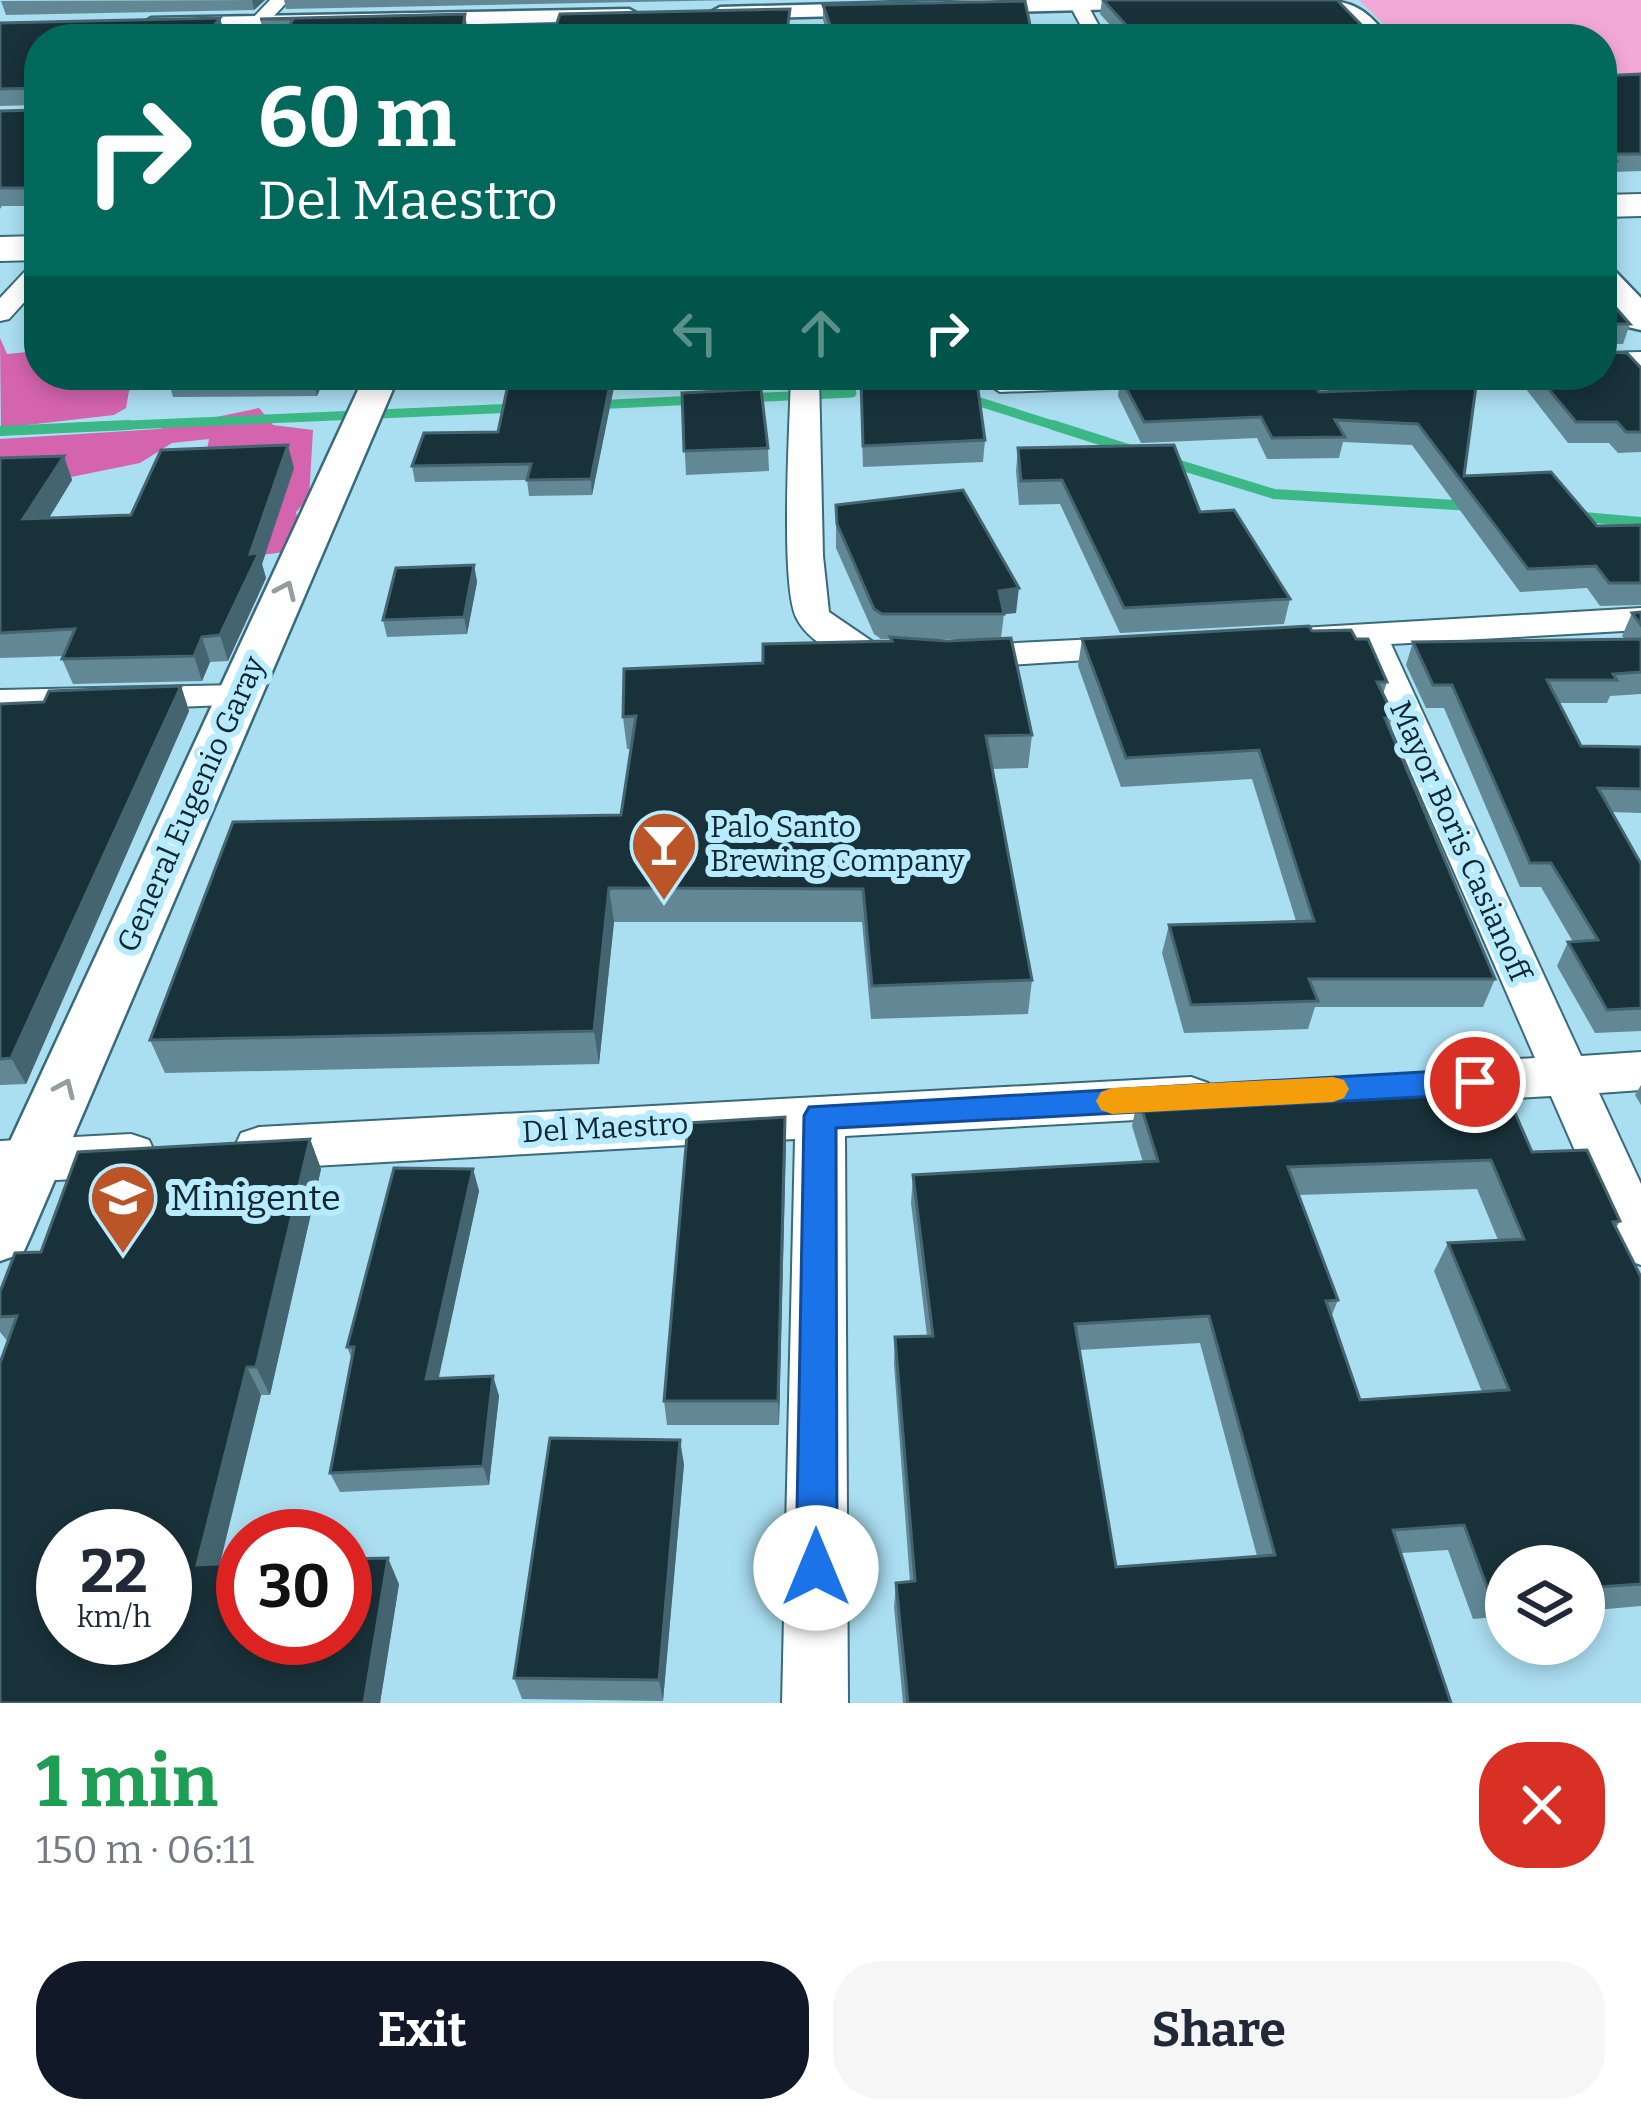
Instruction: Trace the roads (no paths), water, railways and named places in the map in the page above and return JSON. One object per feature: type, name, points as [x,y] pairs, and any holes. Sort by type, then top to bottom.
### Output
[{"type":"main road","points":[[1617,293],[1641,319]]},
{"type":"street","points":[[257,24],[280,0]]},
{"type":"street","points":[[694,14],[807,5],[1243,0]]},
{"type":"street","points":[[1327,0],[1337,0],[1363,24]]},
{"type":"street","points":[[425,24],[649,15]]},
{"type":"street","points":[[0,313],[24,287]]},
{"type":"street","name":"General Eugenio Garay","points":[[0,1233],[17,1161],[238,696],[375,390]]},
{"type":"street","points":[[805,390],[806,556],[812,615],[836,638],[871,656],[945,658],[1181,645]]},
{"type":"street","points":[[1275,640],[1641,619]]},
{"type":"street","name":"Mayor Boris Casianoff","points":[[1370,635],[1641,1242]]},
{"type":"street","points":[[0,703],[238,696]]},
{"type":"street","points":[[1400,1086],[1641,1071]]},
{"type":"street","name":"Del Maestro","points":[[17,1161],[1235,1094]]},
{"type":"street","points":[[815,1703],[820,1116]]},
{"type":"waterway","points":[[748,398],[852,393]]},
{"type":"waterway","points":[[964,397],[1062,428]]},
{"type":"waterway","points":[[593,405],[696,400]]},
{"type":"waterway","points":[[109,426],[516,408]]},
{"type":"waterway","points":[[109,426],[129,425]]},
{"type":"waterway","points":[[1053,425],[1131,450]]},
{"type":"waterway","points":[[0,431],[109,426]]},
{"type":"waterway","points":[[62,428],[109,426]]},
{"type":"waterway","points":[[1170,462],[1274,494],[1472,506]]},
{"type":"waterway","points":[[1572,516],[1641,522]]},
{"type":"place","name":"Palo Santo Brewing Company","points":[[664,903]]},
{"type":"place","name":"Minigente","points":[[123,1256]]}]
